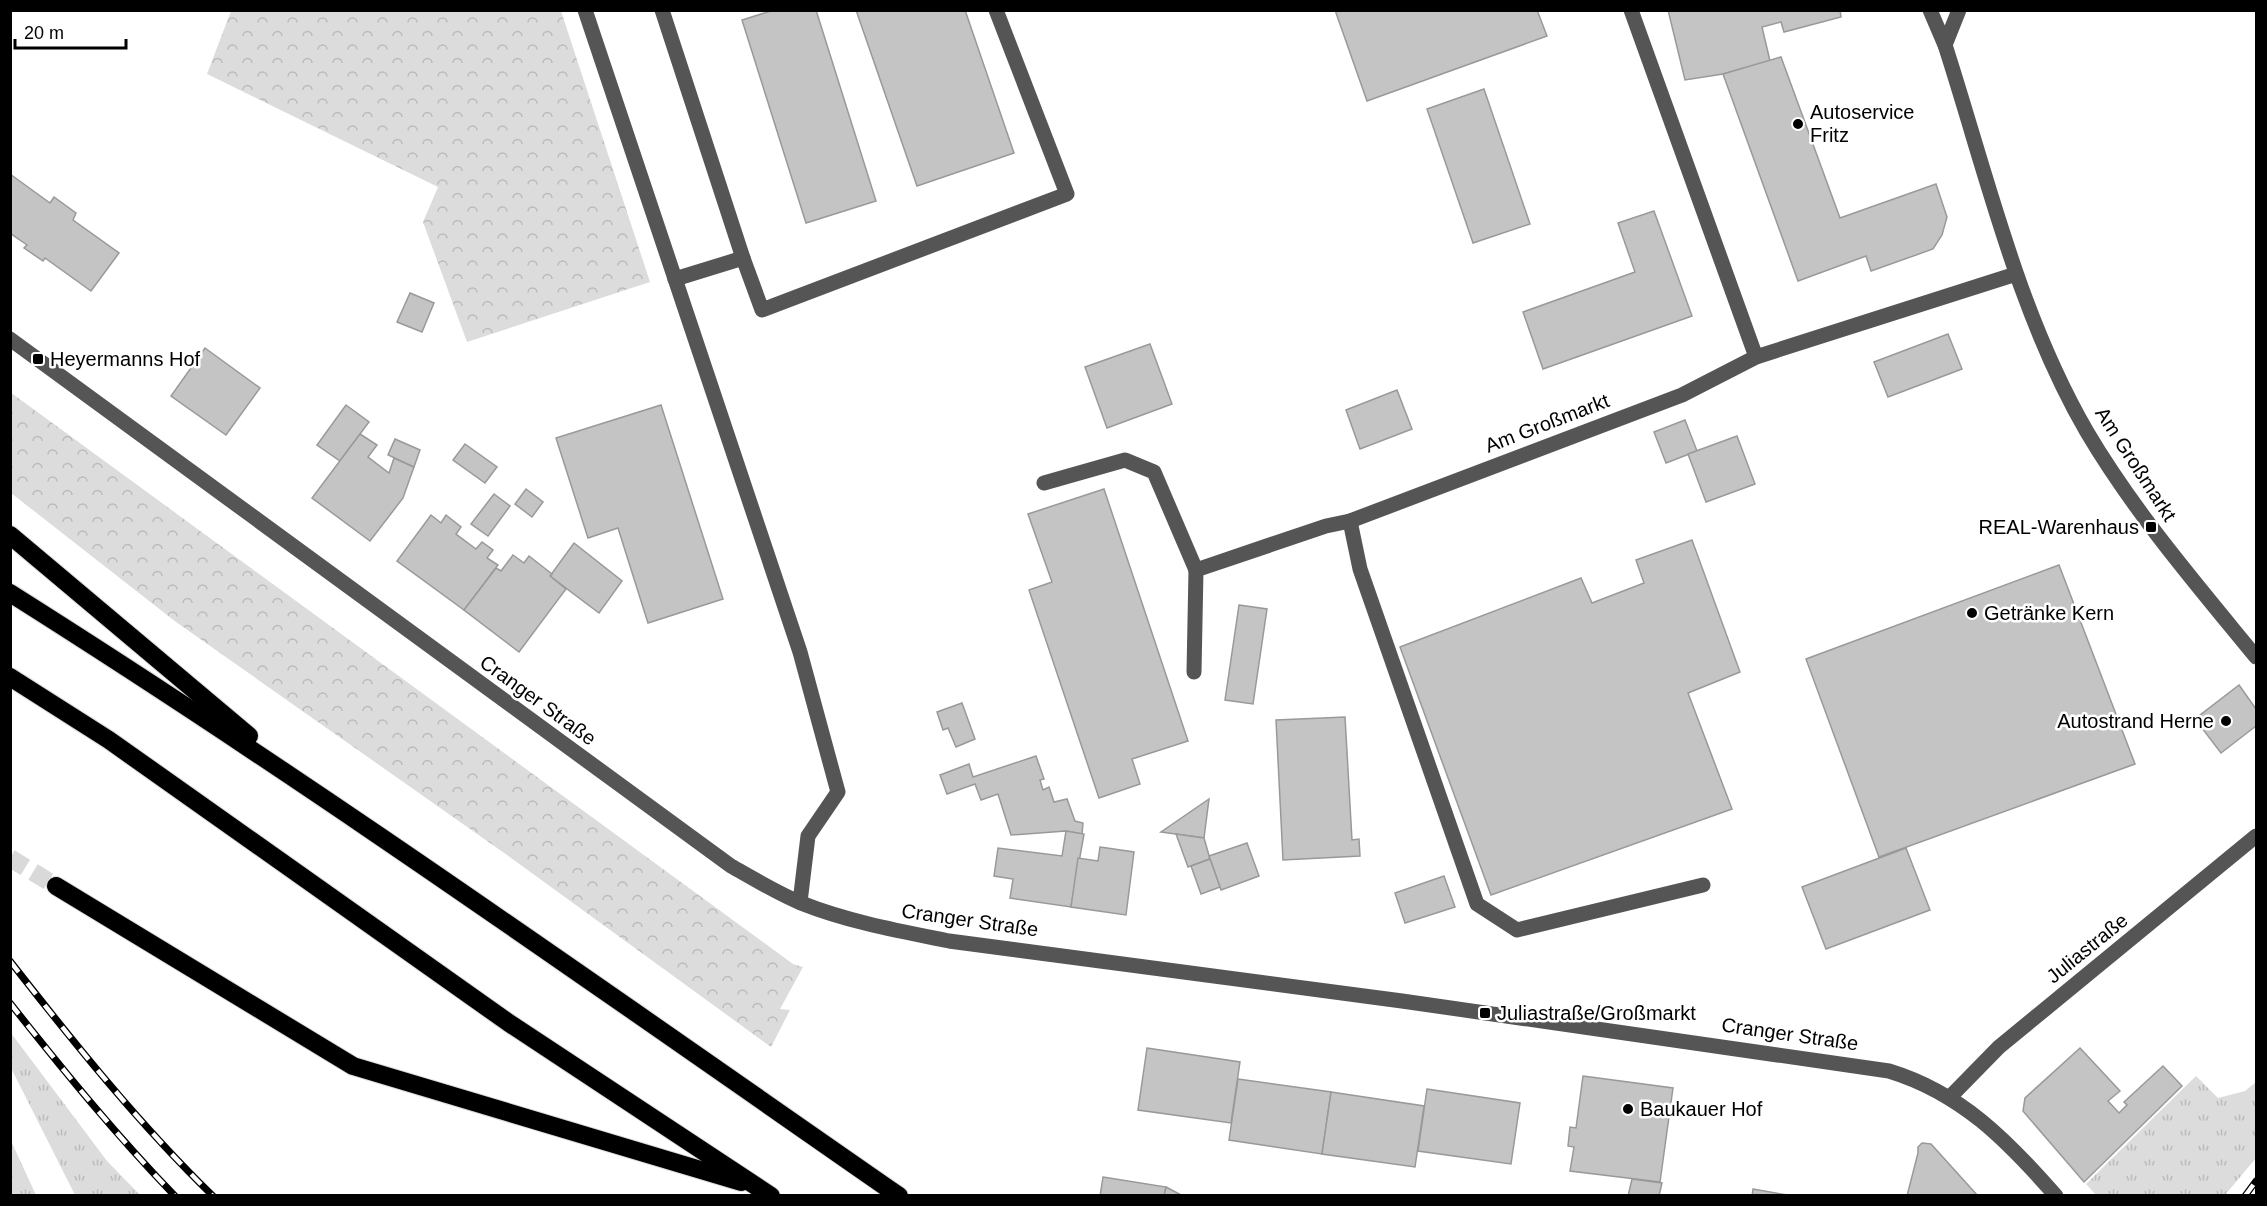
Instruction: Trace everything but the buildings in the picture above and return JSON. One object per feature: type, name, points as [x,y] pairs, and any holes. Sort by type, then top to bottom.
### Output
[{"type":"highway","points":[[10,535],[326,801]]},
{"type":"highway","points":[[10,593],[145,678],[899,1196]]},
{"type":"highway","points":[[10,677],[109,740],[509,1023],[765,1191]]},
{"type":"highway","points":[[56,886],[353,1066],[765,1191]]},
{"type":"street","points":[[585,10],[800,652],[838,792],[808,836],[800,902]]},
{"type":"street","points":[[662,10],[762,309],[1067,194],[996,10]]},
{"type":"street","points":[[1630,10],[1756,357]]},
{"type":"street","name":"Am Großmarkt","points":[[1930,10],[1945,45],[2016,274],[2053,365],[2087,432],[2151,527],[2256,657]]},
{"type":"street","points":[[1945,45],[1959,10]]},
{"type":"street","points":[[675,279],[744,258]]},
{"type":"street","name":"Am Großmarkt","points":[[1196,570],[1326,526],[1350,521],[1682,395],[1756,357],[2016,274]]},
{"type":"street","name":"Cranger Straße","points":[[10,339],[731,866],[800,902],[837,916],[888,929],[950,940],[1869,1067],[1917,1079],[1949,1098],[1998,1134],[2018,1152],[2056,1196]]},
{"type":"street","points":[[1044,483],[1125,460],[1154,472],[1196,570],[1194,672]]},
{"type":"street","points":[[1350,521],[1360,569],[1477,903],[1517,930],[1703,885]]},
{"type":"street","name":"Juliastraße","points":[[1949,1098],[1999,1047],[2256,836]]},
{"type":"green space","points":[[231,11],[561,11],[650,282],[467,342],[423,222],[438,187],[207,74]]},
{"type":"green space","points":[[10,392],[793,964],[803,967],[780,1009],[790,1010],[771,1047],[507,855],[176,622],[11,493]]},
{"type":"green space","points":[[11,1033],[107,1161],[140,1195],[75,1195],[11,1068]]},
{"type":"green space","points":[[2196,1076],[2218,1098],[2245,1091],[2256,1082],[2256,1158],[2225,1195],[2096,1195],[2086,1184]]},
{"type":"green space","points":[[11,1141],[36,1195],[11,1195]]},
{"type":"tunnel","points":[[10,858],[56,886]]},
{"type":"railway","points":[[10,961],[133,1112],[213,1196]]},
{"type":"railway","points":[[10,1003],[90,1102],[175,1196]]},
{"type":"railway","points":[[2245,1196],[2256,1181]]},
{"type":"place","name":"Autoservice Fritz","points":[[1798,124]]},
{"type":"place","name":"Heyermanns Hof","points":[[38,359]]},
{"type":"place","name":"REAL-Warenhaus","points":[[2151,527]]},
{"type":"place","name":"Getränke Kern","points":[[1972,613]]},
{"type":"place","name":"Autostrand Herne","points":[[2226,721]]},
{"type":"place","name":"Juliastraße/Großmarkt","points":[[1485,1013]]},
{"type":"place","name":"Baukauer Hof","points":[[1628,1109]]}]
